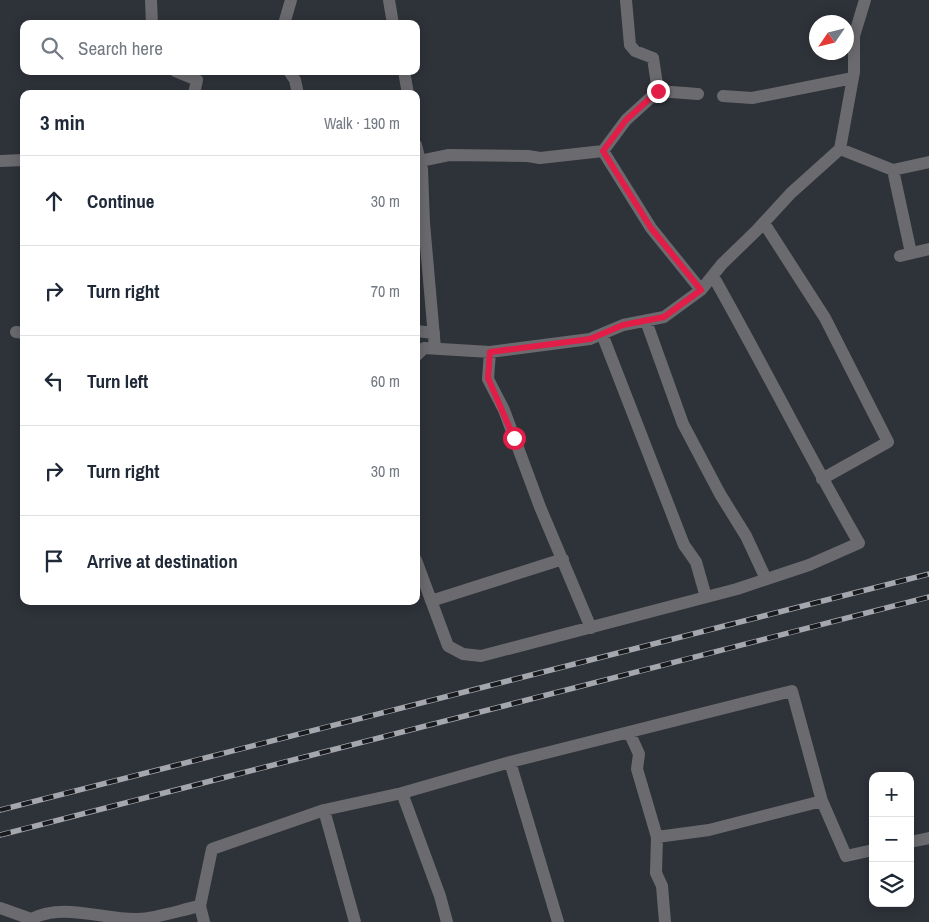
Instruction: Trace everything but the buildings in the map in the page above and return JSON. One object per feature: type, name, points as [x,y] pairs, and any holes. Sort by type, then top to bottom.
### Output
[{"type":"street","points":[[151,0],[152,20]]},
{"type":"street","points":[[285,20],[291,0]]},
{"type":"street","points":[[389,0],[392,20]]},
{"type":"street","points":[[626,0],[630,45],[635,51],[653,58],[658,91]]},
{"type":"street","points":[[420,352],[424,348],[435,348],[490,352],[590,339],[623,325],[664,317],[701,290],[791,193],[840,149],[853,78],[854,36],[866,0]]},
{"type":"street","points":[[185,75],[197,80],[195,90]]},
{"type":"street","points":[[292,75],[295,80],[294,90]]},
{"type":"street","points":[[405,75],[407,90]]},
{"type":"street","points":[[723,96],[752,98],[853,78]]},
{"type":"street","points":[[420,154],[528,156],[540,158],[603,151],[626,120],[658,91],[698,94]]},
{"type":"street","points":[[840,149],[893,170],[929,162]]},
{"type":"street","points":[[603,151],[651,228],[701,290]]},
{"type":"street","points":[[0,161],[20,160]]},
{"type":"street","points":[[893,170],[905,255],[929,249]]},
{"type":"street","points":[[420,176],[435,348]]},
{"type":"street","points":[[764,223],[825,318],[888,442],[822,480]]},
{"type":"street","points":[[420,571],[448,646],[463,654],[480,656],[706,597],[809,565],[859,543],[822,480],[778,390],[713,276]]},
{"type":"street","points":[[646,321],[683,424],[720,494],[746,536],[766,579]]},
{"type":"street","points":[[420,332],[434,333]]},
{"type":"street","points":[[602,334],[684,545],[696,562],[706,597]]},
{"type":"street","points":[[490,352],[488,378],[504,410],[540,507],[591,628]]},
{"type":"street","points":[[431,600],[563,559]]},
{"type":"street","points":[[204,922],[200,906],[212,849],[324,810],[402,793],[510,762],[792,691],[822,801],[846,856],[869,851]]},
{"type":"street","points":[[629,732],[639,754],[638,769],[657,837],[656,872],[662,886],[665,922]]},
{"type":"street","points":[[510,762],[558,922]]},
{"type":"street","points":[[402,793],[447,922]]},
{"type":"street","points":[[657,837],[709,830],[822,801]]},
{"type":"street","points":[[324,810],[355,922]]},
{"type":"street","points":[[914,841],[929,838]]},
{"type":"street","points":[[0,908],[30,921],[42,913],[64,912],[139,921],[200,906]]},
{"type":"railway","points":[[0,810],[929,574]]},
{"type":"railway","points":[[0,835],[929,597]]},
{"type":"route","points":[[514,438],[504,410],[488,378],[490,352],[590,339],[623,325],[664,317],[701,290],[651,228],[603,151],[626,120],[658,91]]}]
